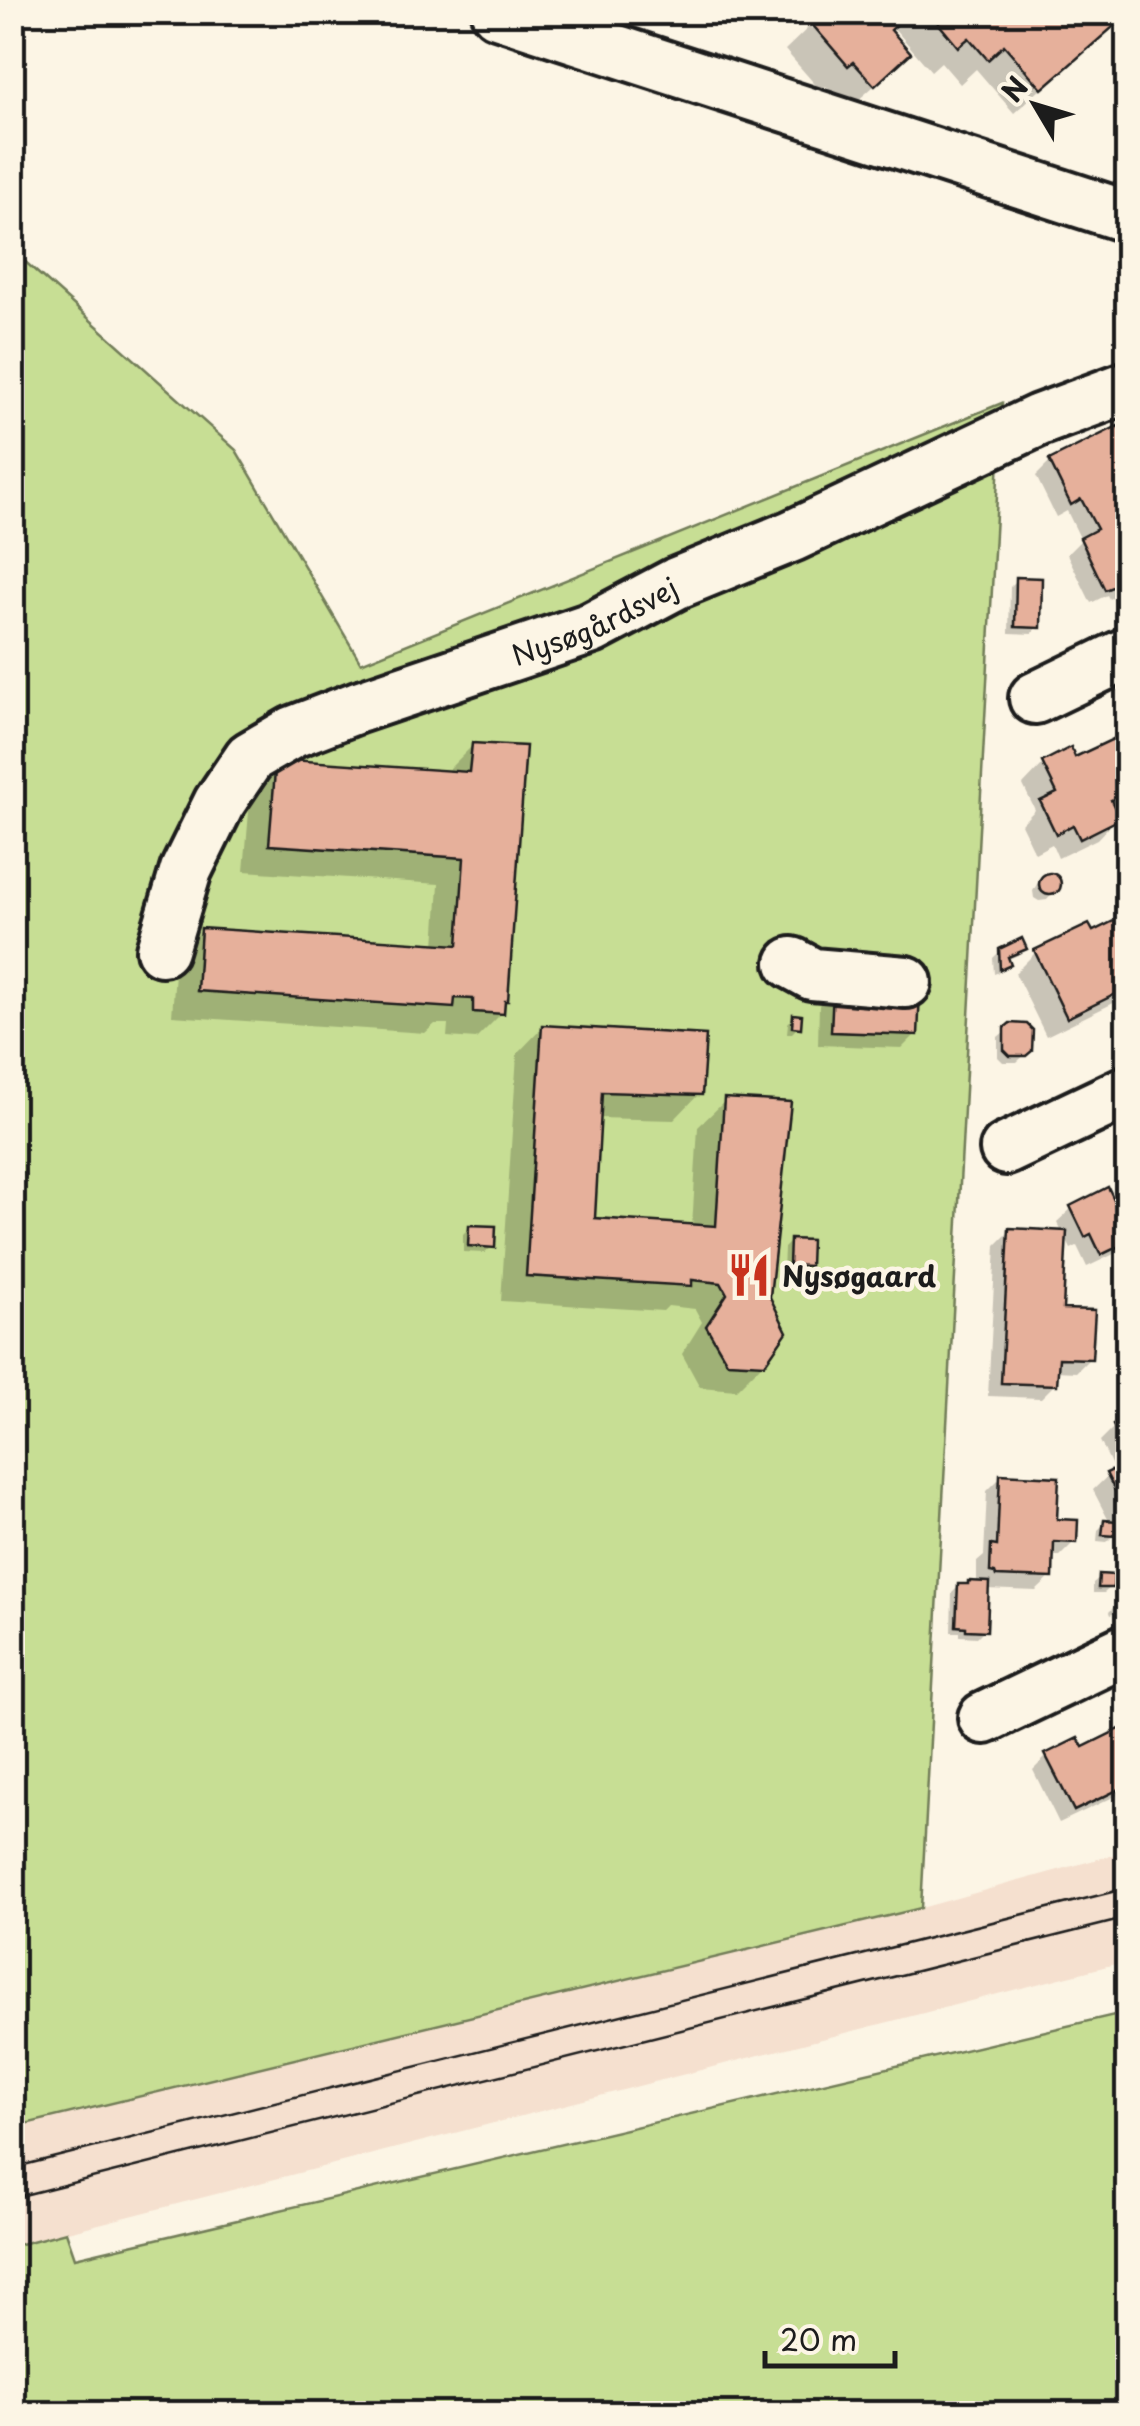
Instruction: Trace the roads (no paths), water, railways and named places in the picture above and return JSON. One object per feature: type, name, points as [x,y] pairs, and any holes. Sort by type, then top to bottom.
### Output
[{"type":"street","points":[[496,12],[1128,217]]},
{"type":"street","name":"Nysøgårdsvej","points":[[162,950],[186,870],[220,802],[250,757],[293,732],[358,707],[592,628],[677,583],[792,536],[1039,420],[1128,387]]},
{"type":"street","points":[[1035,698],[1128,653]]},
{"type":"street","points":[[792,963],[812,974],[906,982]]},
{"type":"street","points":[[1006,1148],[1128,1091]]},
{"type":"street","points":[[984,1718],[1128,1648]]},
{"type":"tram line","points":[[12,2168],[1128,1888]]},
{"type":"tram line","points":[[12,2198],[1128,1918]]},
{"type":"place","name":"Nysøgaard","points":[[749,1275]]}]
